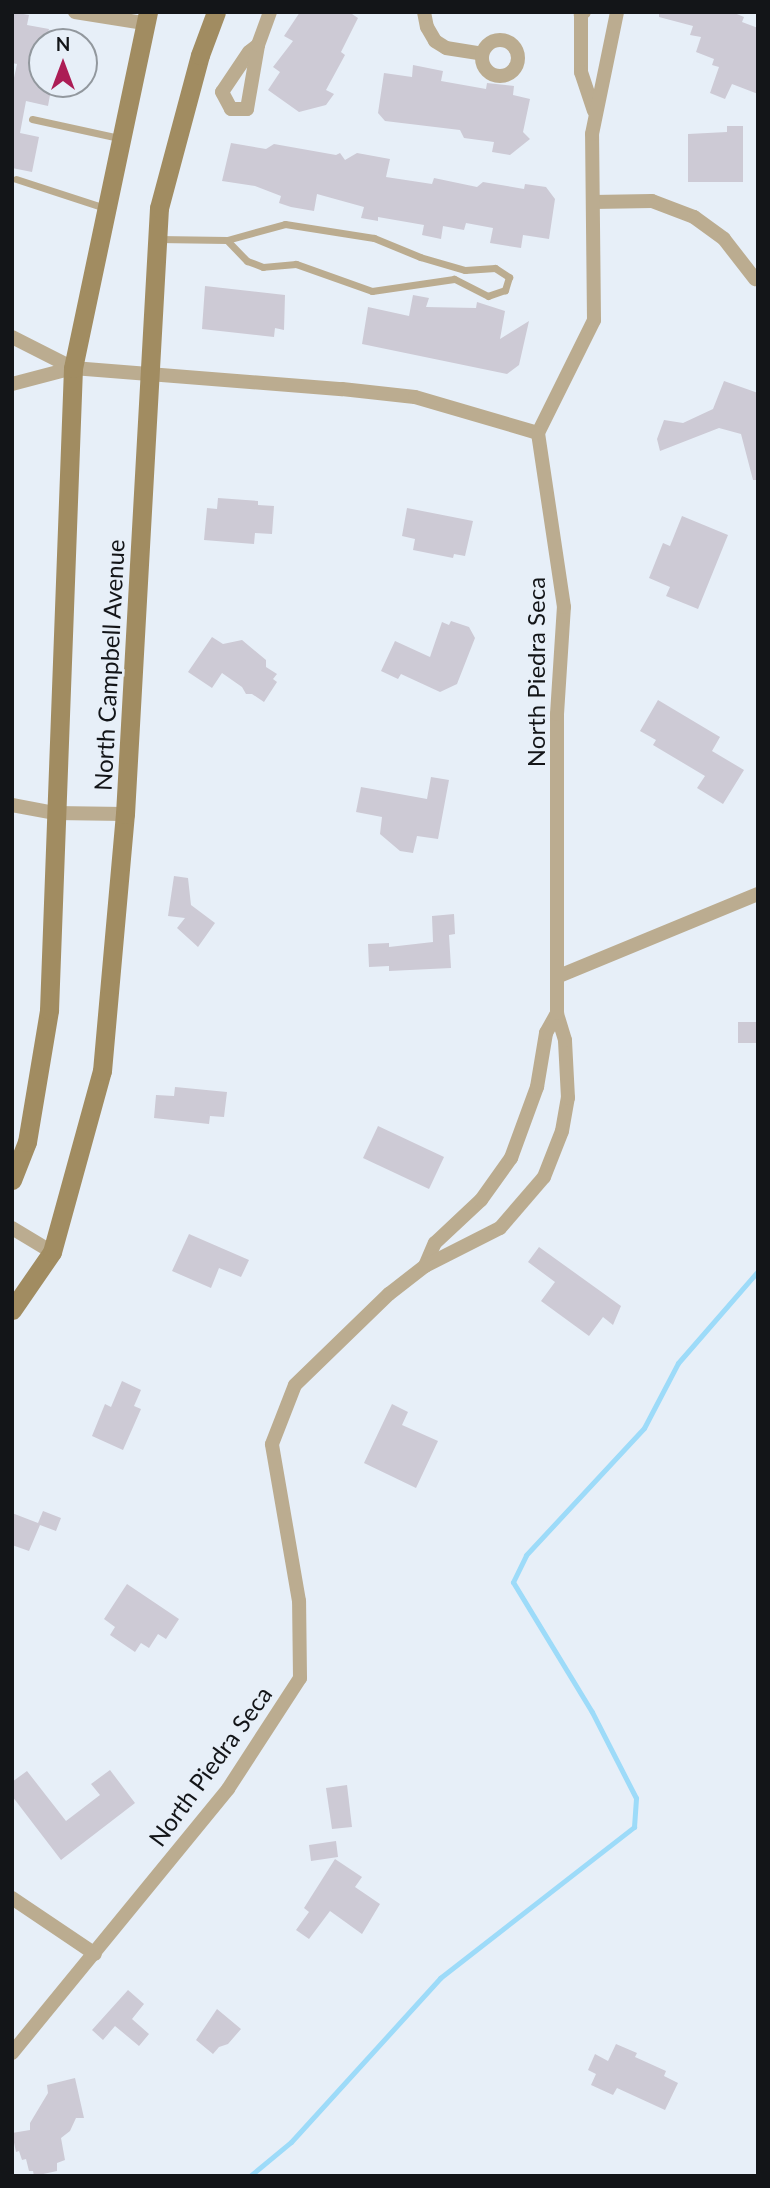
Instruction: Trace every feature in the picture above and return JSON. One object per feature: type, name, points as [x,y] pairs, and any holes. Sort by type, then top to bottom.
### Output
[{"type":"main road","name":"North Campbell Avenue","points":[[12,1310],[52,1252],[102,1071],[125,814],[159,208],[200,55],[216,12]]},
{"type":"main road","name":"North Campbell Avenue","points":[[12,1180],[27,1142],[49,1010],[73,368],[146,17]]},
{"type":"street","points":[[75,12],[146,17]]},
{"type":"street","points":[[258,45],[270,12]]},
{"type":"street","points":[[424,12],[427,27],[435,41],[446,48],[482,54]]},
{"type":"street","points":[[584,12],[581,14],[581,72],[595,113]]},
{"type":"street","points":[[12,384],[73,368],[150,372],[415,397],[538,433],[594,320],[595,113],[617,12]]},
{"type":"street","points":[[593,202],[652,201],[694,217],[724,239],[755,279]]},
{"type":"street","points":[[12,337],[73,368]]},
{"type":"street","name":"North Piedra Seca","points":[[12,2053],[228,1789],[300,1678],[299,1601],[272,1444],[295,1385],[389,1294],[425,1266],[500,1228],[544,1177],[562,1131],[568,1098],[565,1040],[557,1013],[557,714],[564,607],[538,433]]},
{"type":"street","points":[[12,805],[55,813],[125,814]]},
{"type":"street","points":[[559,976],[758,894]]},
{"type":"street","name":"North Piedra Seca","points":[[425,1266],[435,1243],[481,1199],[511,1158],[537,1087],[546,1033],[557,1013]]},
{"type":"street","points":[[12,1228],[52,1252]]},
{"type":"street","points":[[12,1898],[95,1954]]},
{"type":"lane","points":[[32,119],[120,138]]},
{"type":"lane","points":[[16,179],[106,208]]},
{"type":"lane","points":[[157,239],[227,240],[285,223],[374,238],[420,257],[466,270],[495,268],[509,277],[505,290],[488,296],[454,279],[372,291],[296,264],[263,267],[247,261],[227,240]]},
{"type":"building","points":[[12,12],[29,15],[27,25],[44,28],[28,28],[28,98],[49,98],[48,106],[26,101],[20,133],[39,137],[32,172],[12,168],[12,87],[17,64],[12,63]]},
{"type":"building","points":[[300,12],[349,12],[358,18],[341,52],[345,55],[326,90],[334,94],[326,105],[299,112],[268,90],[280,72],[273,67],[293,41],[284,36]]},
{"type":"building","points":[[659,12],[732,12],[744,17],[742,22],[758,28],[758,94],[732,84],[725,99],[710,93],[719,67],[712,65],[714,59],[696,52],[701,37],[690,35],[693,26],[659,17]]},
{"type":"building","points":[[413,65],[443,71],[441,81],[486,89],[487,83],[514,86],[513,95],[530,99],[523,132],[530,139],[510,155],[492,152],[494,142],[464,138],[460,130],[385,121],[378,113],[384,73],[412,77]]},
{"type":"building","points":[[727,126],[743,126],[743,182],[688,182],[688,134],[727,132]]},
{"type":"building","points":[[231,143],[266,149],[274,144],[336,155],[340,153],[345,160],[357,153],[390,159],[386,177],[432,184],[434,178],[477,187],[483,182],[524,189],[525,184],[546,187],[555,199],[549,239],[523,235],[521,248],[490,243],[493,228],[466,223],[464,230],[443,226],[441,239],[422,235],[424,225],[378,217],[378,221],[361,218],[364,207],[317,194],[314,211],[291,207],[279,203],[281,196],[255,186],[222,181]]},
{"type":"building","points":[[205,286],[285,295],[284,330],[275,328],[274,337],[202,329]]},
{"type":"building","points":[[413,295],[429,298],[426,307],[476,308],[477,302],[505,311],[500,339],[529,321],[519,365],[507,374],[362,344],[368,307],[409,316]]},
{"type":"building","points":[[724,381],[758,393],[758,480],[753,480],[741,434],[719,428],[660,451],[657,439],[664,420],[683,423],[713,409]]},
{"type":"building","points":[[218,498],[258,501],[258,505],[274,506],[272,534],[255,533],[254,544],[204,540],[207,508],[217,509]]},
{"type":"building","points":[[407,508],[473,521],[465,556],[454,554],[453,558],[413,550],[415,539],[402,536]]},
{"type":"building","points":[[682,516],[728,535],[698,609],[666,596],[670,587],[649,578],[663,543],[670,546]]},
{"type":"building","points":[[451,621],[469,627],[475,638],[457,684],[440,692],[401,674],[398,679],[381,671],[395,641],[430,657],[442,622],[449,625]]},
{"type":"building","points":[[212,637],[223,644],[242,640],[266,660],[266,667],[277,674],[273,679],[277,682],[264,702],[252,694],[246,694],[242,687],[222,673],[212,688],[188,672]]},
{"type":"building","points":[[658,700],[720,737],[712,751],[744,770],[723,804],[697,788],[705,776],[653,745],[656,740],[640,731]]},
{"type":"building","points":[[431,777],[449,780],[438,839],[417,836],[413,853],[400,851],[380,834],[382,817],[356,812],[361,787],[427,799]]},
{"type":"building","points":[[174,876],[188,878],[191,905],[215,923],[198,947],[177,928],[185,918],[168,916]]},
{"type":"building","points":[[454,914],[455,934],[449,935],[451,968],[389,971],[389,966],[369,967],[368,944],[389,943],[389,947],[433,942],[432,916]]},
{"type":"building","points":[[738,1022],[758,1022],[758,1043],[738,1043]]},
{"type":"building","points":[[175,1087],[227,1092],[224,1117],[210,1116],[209,1124],[154,1118],[156,1095],[174,1096]]},
{"type":"building","points":[[378,1126],[444,1157],[429,1189],[363,1158]]},
{"type":"building","points":[[189,1234],[249,1260],[241,1277],[219,1268],[211,1288],[172,1271]]},
{"type":"building","points":[[539,1247],[621,1306],[613,1325],[603,1317],[589,1336],[541,1301],[555,1282],[528,1262]]},
{"type":"building","points":[[122,1381],[141,1390],[134,1406],[141,1409],[123,1450],[92,1436],[105,1404],[111,1407]]},
{"type":"building","points":[[392,1404],[408,1412],[402,1425],[438,1441],[416,1488],[364,1463]]},
{"type":"building","points":[[43,1511],[61,1518],[56,1531],[40,1525],[29,1551],[12,1545],[12,1513],[38,1523]]},
{"type":"building","points":[[127,1584],[179,1619],[166,1639],[158,1634],[149,1648],[141,1643],[135,1652],[110,1635],[115,1627],[104,1619]]},
{"type":"building","points":[[110,1770],[135,1803],[61,1860],[12,1796],[12,1782],[27,1771],[66,1821],[100,1795],[91,1784]]},
{"type":"building","points":[[347,1785],[352,1827],[332,1829],[326,1788]]},
{"type":"building","points":[[336,1841],[338,1857],[311,1861],[309,1845]]},
{"type":"building","points":[[335,1859],[362,1877],[355,1887],[380,1904],[362,1934],[330,1911],[309,1939],[296,1930],[309,1912],[304,1908]]},
{"type":"building","points":[[128,1990],[144,2004],[132,2019],[149,2034],[139,2046],[115,2026],[103,2040],[92,2030]]},
{"type":"building","points":[[217,2009],[241,2029],[228,2044],[219,2047],[213,2054],[196,2040]]},
{"type":"building","points":[[616,2044],[637,2053],[635,2057],[666,2071],[664,2076],[678,2083],[665,2110],[617,2088],[613,2095],[591,2085],[596,2074],[588,2070],[595,2054],[608,2061]]},
{"type":"building","points":[[75,2078],[84,2118],[76,2118],[70,2131],[61,2138],[65,2160],[57,2163],[57,2171],[34,2176],[33,2171],[29,2171],[26,2159],[22,2160],[19,2151],[16,2152],[12,2133],[30,2130],[30,2123],[48,2093],[47,2085]]},
{"type":"waterway","points":[[250,2176],[291,2142],[440,1978],[634,1827],[636,1798],[592,1712],[513,1582],[526,1555],[644,1428],[678,1363],[758,1271]]}]
